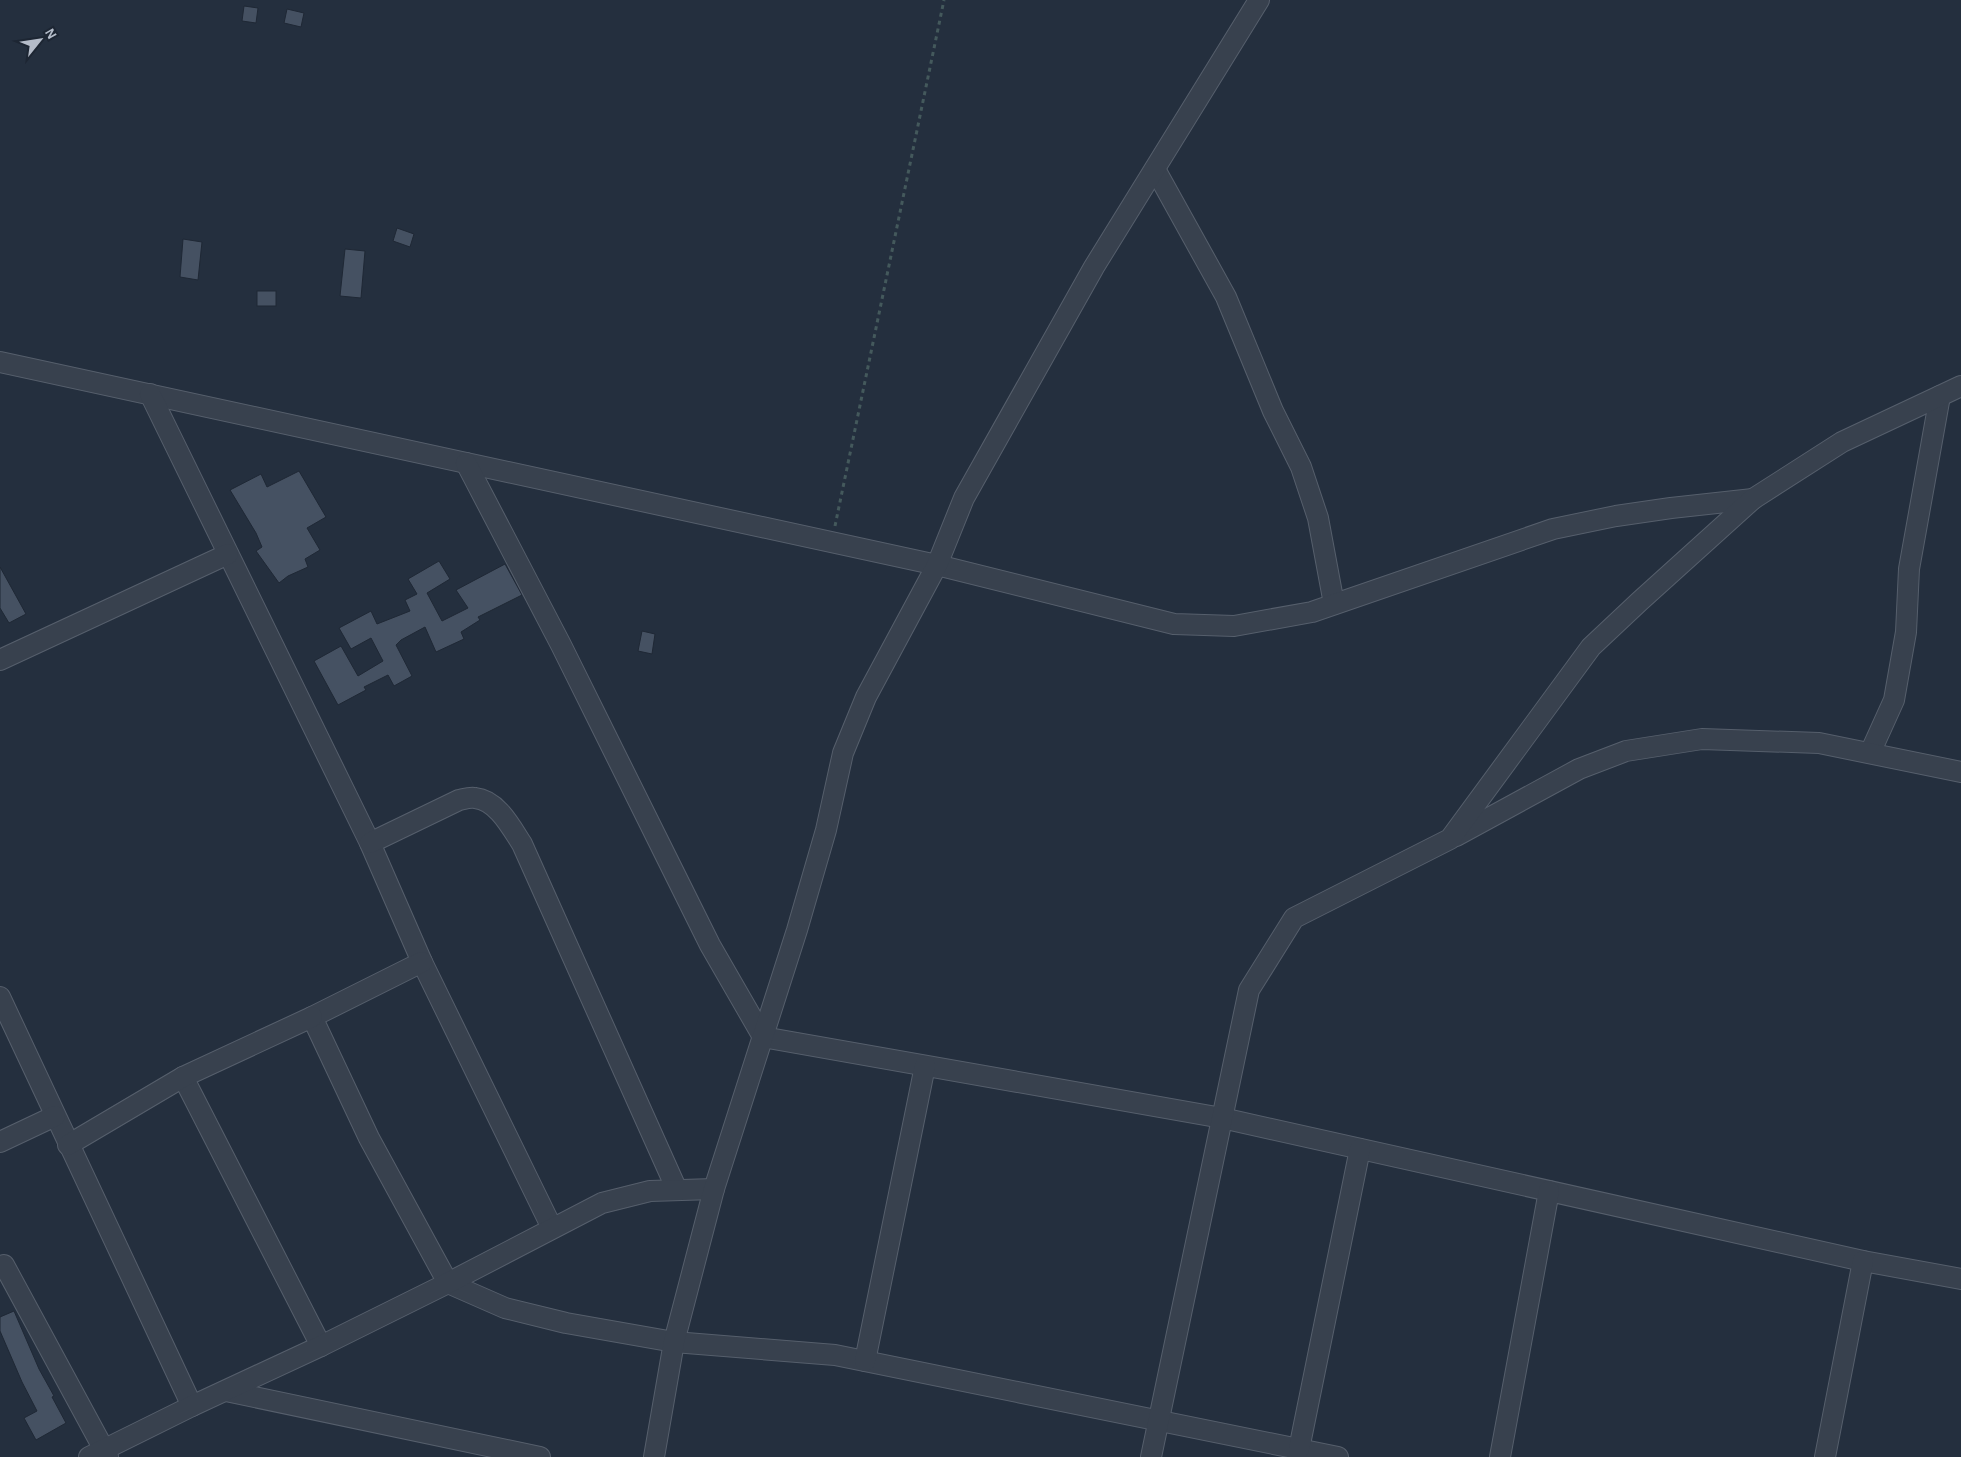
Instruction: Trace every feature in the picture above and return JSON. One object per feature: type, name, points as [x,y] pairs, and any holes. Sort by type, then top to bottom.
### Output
[{"type":"street","points":[[654,1457],[674,1342],[714,1190],[798,930],[826,830],[843,753],[866,697],[937,565],[964,498],[1094,267],[1259,0]]},
{"type":"street","points":[[1155,169],[1226,297],[1273,411],[1301,468],[1318,518],[1334,604]]},
{"type":"street","points":[[0,362],[937,565],[1174,624],[1234,626],[1312,612],[1553,529],[1616,516],[1753,499]]},
{"type":"street","points":[[1450,840],[1592,647],[1753,499],[1842,442],[1961,386]]},
{"type":"street","points":[[150,394],[370,843],[422,962],[552,1228]]},
{"type":"street","points":[[1870,753],[1894,700],[1906,632],[1909,569],[1940,396]]},
{"type":"street","points":[[466,462],[561,645],[710,945],[762,1037]]},
{"type":"street","points":[[0,660],[228,554]]},
{"type":"street","points":[[1151,1457],[1157,1421],[1249,990],[1294,918],[1450,840],[1579,768],[1626,751],[1702,739],[1819,743],[1961,772]]},
{"type":"street","points":[[370,843],[459,800],[474,797],[489,802],[503,816],[522,844],[677,1190]]},
{"type":"street","points":[[68,1145],[183,1077],[312,1017],[422,962]]},
{"type":"street","points":[[0,997],[7,1031],[55,1116],[192,1406]]},
{"type":"street","points":[[312,1017],[369,1138],[448,1283],[505,1308],[566,1323],[674,1342],[835,1355],[1338,1457]]},
{"type":"street","points":[[762,1037],[1222,1118],[1863,1261],[1961,1279]]},
{"type":"street","points":[[865,1361],[925,1066]]},
{"type":"street","points":[[183,1077],[322,1346]]},
{"type":"street","points":[[0,1142],[55,1116]]},
{"type":"street","points":[[1299,1449],[1360,1149]]},
{"type":"street","points":[[4,1265],[100,1455],[192,1406],[322,1346],[602,1203],[650,1191],[714,1190]]},
{"type":"street","points":[[1500,1457],[1549,1191]]},
{"type":"street","points":[[1826,1457],[1863,1261]]},
{"type":"street","points":[[226,1391],[540,1457]]},
{"type":"path","points":[[832,542],[944,0]]},
{"type":"building","points":[[244,6],[258,8],[256,23],[242,21]]},
{"type":"building","points":[[287,9],[304,13],[301,27],[284,23]]},
{"type":"building","points":[[397,228],[414,234],[410,247],[393,241]]},
{"type":"building","points":[[183,239],[202,242],[198,280],[180,277]]},
{"type":"building","points":[[345,249],[365,251],[361,298],[340,296]]},
{"type":"building","points":[[257,291],[276,291],[276,306],[257,306]]},
{"type":"building","points":[[299,471],[326,517],[307,528],[320,550],[305,559],[308,567],[288,576],[279,583],[256,551],[262,547],[256,533],[230,490],[261,474],[267,487]]},
{"type":"building","points":[[439,561],[450,579],[427,593],[442,621],[468,608],[456,590],[505,564],[522,595],[478,617],[480,620],[461,632],[464,639],[436,652],[425,627],[401,640],[396,645],[412,676],[394,686],[388,675],[364,687],[366,690],[338,705],[314,661],[341,646],[358,676],[383,661],[371,638],[351,649],[339,628],[371,611],[377,624],[410,611],[405,600],[417,594],[408,579]]},
{"type":"building","points":[[0,567],[26,614],[9,623],[0,608]]},
{"type":"building","points":[[642,631],[655,634],[652,654],[638,651]]},
{"type":"building","points":[[14,1311],[39,1369],[54,1396],[52,1397],[66,1423],[36,1440],[24,1418],[37,1411],[0,1331],[0,1317]]}]
